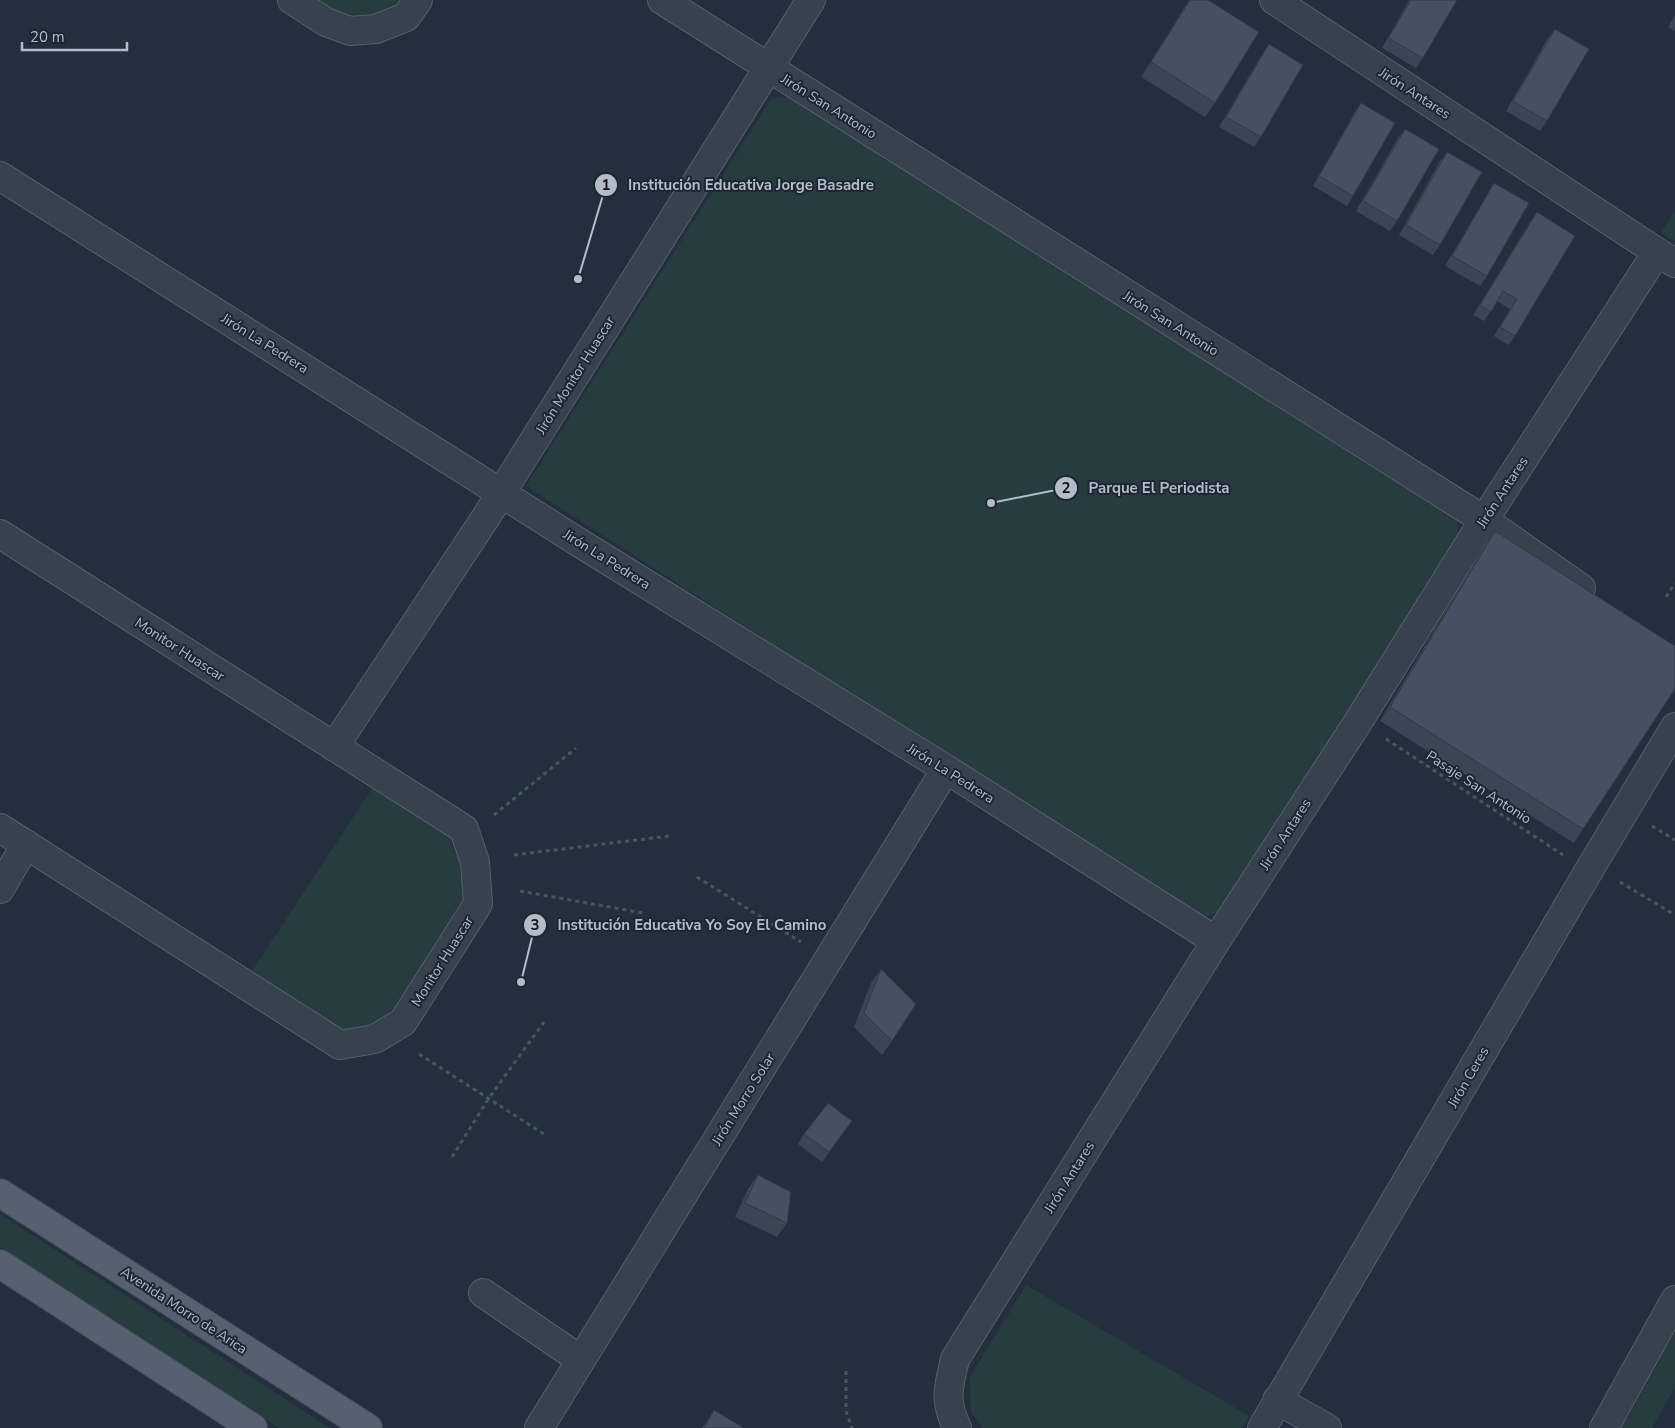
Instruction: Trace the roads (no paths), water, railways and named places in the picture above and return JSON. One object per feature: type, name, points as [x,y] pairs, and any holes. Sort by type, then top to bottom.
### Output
[{"type":"main road","name":"Avenida Morro de Arica","points":[[0,1193],[368,1428]]},
{"type":"main road","points":[[0,1264],[253,1428]]},
{"type":"street","points":[[292,0],[326,22],[350,31],[376,30],[412,9]]},
{"type":"street","name":"Jirón San Antonio","points":[[662,0],[1484,520],[1603,603]]},
{"type":"street","name":"Jirón Monitor Huascar","points":[[334,747],[502,493],[811,0]]},
{"type":"street","name":"Jirón Antares","points":[[957,1428],[949,1410],[948,1387],[955,1360],[1216,941],[1358,722],[1484,520],[1666,257],[1274,0]]},
{"type":"street","name":"Jirón La Pedrera","points":[[0,176],[592,550],[946,769],[1216,941]]},
{"type":"street","name":"Monitor Huascar","points":[[0,534],[464,830],[476,862],[478,904],[403,1022],[375,1039],[340,1045],[0,828]]},
{"type":"street","name":"Jirón Ceres","points":[[1262,1428],[1277,1400],[1600,874],[1675,727]]},
{"type":"street","name":"Jirón Morro Solar","points":[[540,1428],[946,769]]},
{"type":"street","points":[[0,889],[26,844]]},
{"type":"street","points":[[483,1293],[582,1360]]},
{"type":"street","points":[[1604,1428],[1675,1300]]},
{"type":"street","points":[[1277,1400],[1327,1428]]},
{"type":"place","name":"Institución Educativa Jorge Basadre","points":[[578,279]]},
{"type":"place","name":"Parque El Periodista","points":[[991,503]]},
{"type":"place","name":"Institución Educativa Yo Soy El Camino","points":[[521,982]]}]
